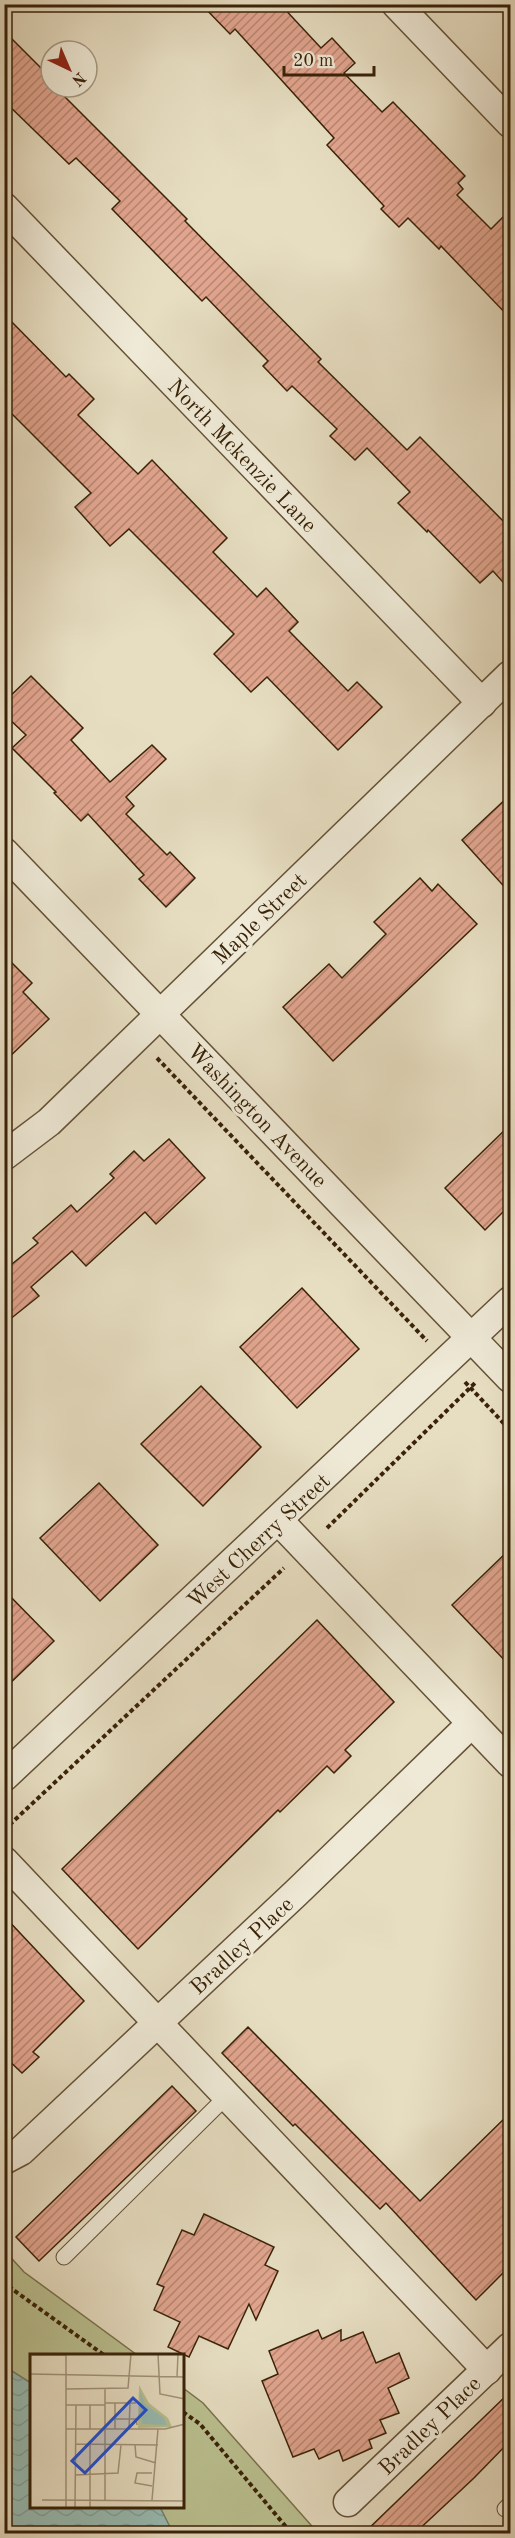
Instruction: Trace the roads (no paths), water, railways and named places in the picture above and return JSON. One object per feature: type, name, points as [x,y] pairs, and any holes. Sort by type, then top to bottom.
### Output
[{"type":"street","points":[[396,4],[510,123]]},
{"type":"street","name":"North Mckenzie Lane","points":[[4,207],[482,703]]},
{"type":"street","name":"Maple Street","points":[[4,1156],[50,1122],[510,675]]},
{"type":"street","name":"Washington Avenue","points":[[4,852],[503,1370]]},
{"type":"street","name":"West Cherry Street","points":[[4,1777],[279,1521],[510,1301]]},
{"type":"street","points":[[279,1521],[510,1763]]},
{"type":"street","name":"Bradley Place","points":[[4,2160],[21,2151],[472,1723]]},
{"type":"street","points":[[4,1861],[487,2370]]},
{"type":"street","name":"Bradley Place","points":[[348,2502],[510,2348]]},
{"type":"lane","points":[[64,2257],[228,2095]]},
{"type":"water","points":[[4,2366],[30,2382],[30,2508],[160,2508],[173,2533],[5,2533]]}]
